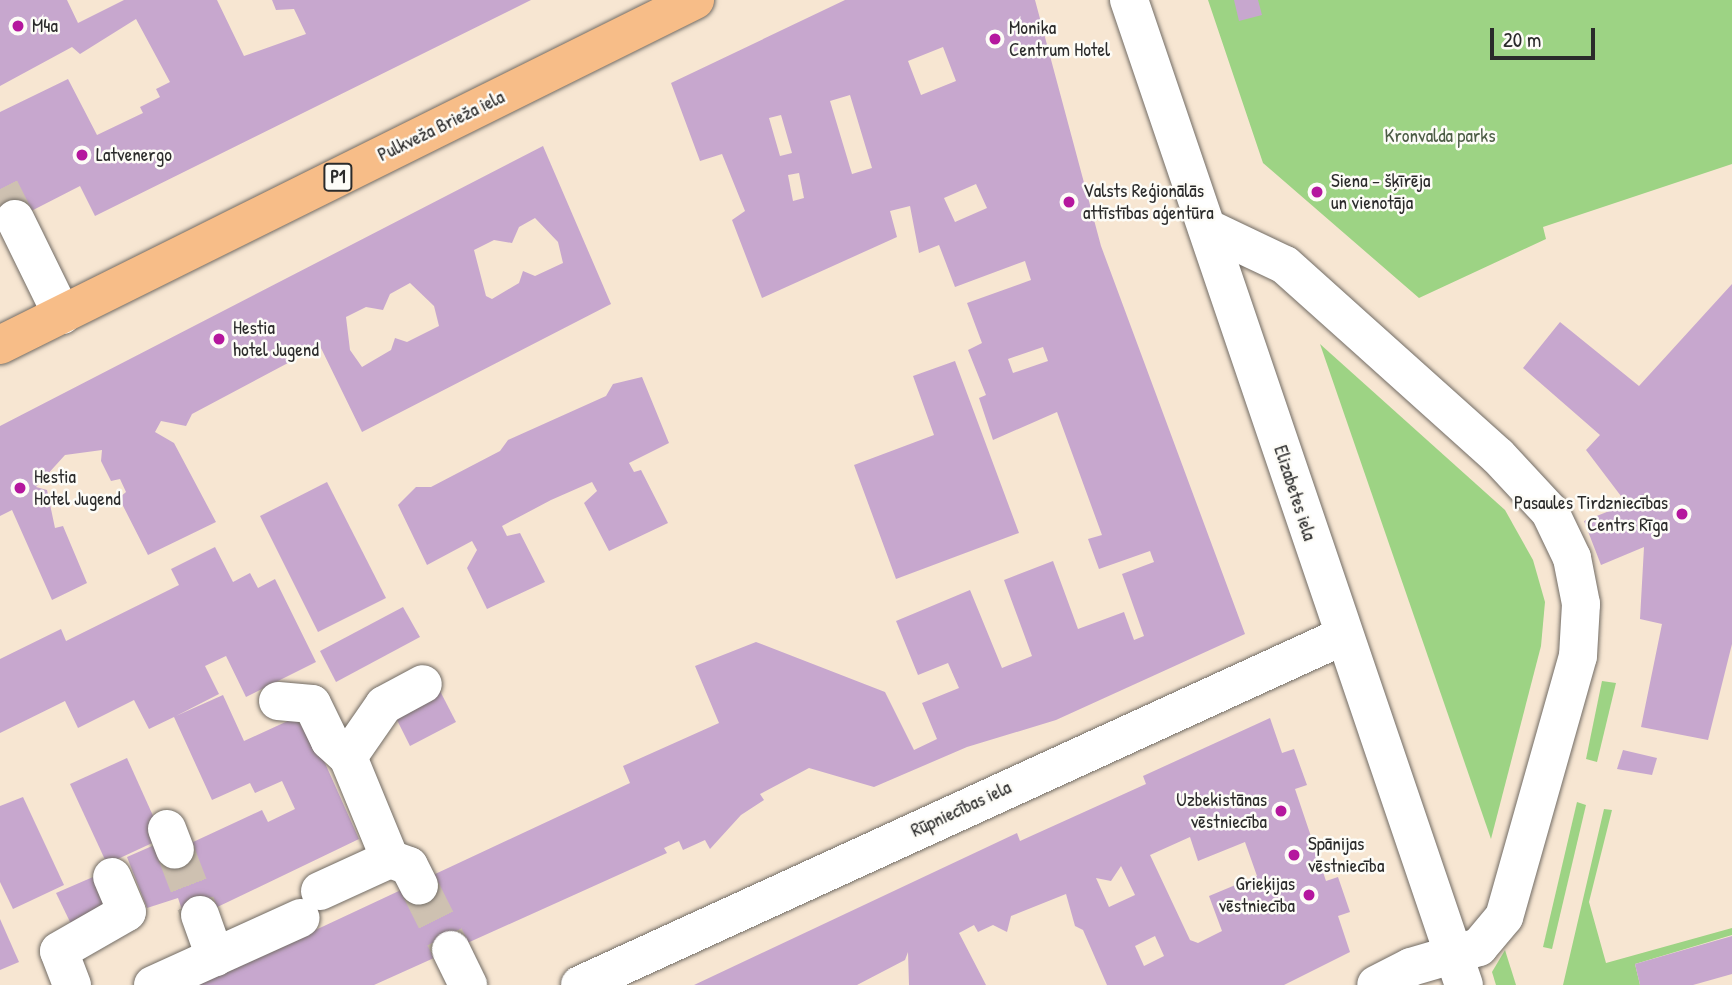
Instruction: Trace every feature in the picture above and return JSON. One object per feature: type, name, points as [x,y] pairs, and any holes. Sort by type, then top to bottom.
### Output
[{"type":"main road","name":"Pulkveža Brieža iela","points":[[0,345],[695,0]]},
{"type":"street","name":"Elizabetes iela","points":[[1129,0],[1343,636],[1459,970]]},
{"type":"street","points":[[15,219],[62,314]]},
{"type":"street","points":[[1207,228],[1285,265],[1499,456],[1550,512],[1572,558],[1581,604],[1578,656],[1504,917],[1459,970],[1376,985]]},
{"type":"street","name":"Rūpniecības iela","points":[[580,985],[1343,636]]},
{"type":"street","points":[[348,757],[384,705],[423,684]]},
{"type":"street","points":[[278,701],[312,704],[330,741],[348,757],[390,859],[409,866],[419,887]]},
{"type":"street","points":[[153,985],[215,957],[390,859]]},
{"type":"street","points":[[72,985],[59,951],[127,912],[112,877]]},
{"type":"street","points":[[200,915],[215,957]]},
{"type":"street","points":[[452,950],[468,985]]},
{"type":"green space","name":"Kronvalda parks","points":[[1208,0],[1732,0],[1732,164],[1543,227],[1546,239],[1419,298],[1263,163]]},
{"type":"green space","points":[[1320,344],[1505,510],[1533,560],[1545,602],[1541,646],[1491,839]]},
{"type":"green space","points":[[1602,681],[1616,683],[1597,762],[1586,759]]},
{"type":"green space","points":[[1577,802],[1586,805],[1552,949],[1543,947]]},
{"type":"green space","points":[[1604,809],[1612,810],[1589,902],[1606,963],[1732,928],[1732,935],[1635,964],[1640,985],[1563,985]]},
{"type":"green space","points":[[1505,950],[1516,985],[1496,985],[1492,972]]},
{"type":"building","points":[[0,0],[67,0],[78,23],[124,0],[217,0],[244,56],[306,34],[294,9],[276,10],[272,0],[531,0],[95,216],[80,186],[0,227],[0,112],[68,79],[97,135],[143,113],[140,107],[160,97],[156,89],[170,82],[136,19],[80,54],[72,47],[0,86]]},
{"type":"building","points":[[845,0],[1035,0],[1101,246],[1245,634],[1056,720],[967,747],[874,787],[809,768],[760,794],[764,800],[741,815],[710,849],[705,840],[683,850],[679,841],[664,848],[667,853],[374,985],[198,985],[630,783],[623,766],[719,723],[695,666],[756,642],[885,692],[914,750],[937,739],[922,703],[959,688],[948,663],[918,675],[896,621],[970,590],[1002,668],[1032,656],[1004,580],[1053,561],[1078,629],[1124,612],[1134,640],[1144,636],[1122,574],[1154,562],[1150,551],[1099,569],[1088,539],[1102,535],[1057,412],[993,440],[979,398],[986,395],[968,350],[982,343],[967,303],[1031,280],[1025,261],[955,287],[939,245],[919,253],[910,206],[890,211],[897,237],[762,298],[732,220],[745,211],[722,154],[700,161],[671,83]],"holes":[[[943,47],[956,81],[921,95],[908,61]],[[850,95],[872,168],[852,174],[830,101]],[[781,115],[792,153],[780,156],[769,118]],[[799,173],[804,198],[793,201],[788,175]],[[976,184],[987,208],[955,222],[944,198]],[[1043,347],[1048,361],[1013,373],[1008,359]]]},
{"type":"building","points":[[1234,0],[1258,0],[1262,15],[1239,21]]},
{"type":"building","points":[[543,146],[611,304],[362,432],[320,346],[192,414],[186,426],[161,421],[155,432],[174,443],[216,522],[148,555],[119,498],[126,492],[120,479],[111,481],[101,461],[102,450],[65,455],[36,487],[47,490],[55,528],[63,526],[87,583],[52,600],[12,510],[0,516],[0,426]],"holes":[[[535,218],[558,242],[563,263],[535,276],[523,271],[519,283],[492,299],[486,296],[474,250],[494,240],[512,243],[519,227]],[[410,283],[434,306],[439,326],[407,342],[395,338],[391,350],[362,367],[350,350],[346,317],[366,307],[383,310],[390,294]]]},
{"type":"building","name":"Pasaules Tirdzniecības Centrs Rīga","points":[[1732,284],[1732,644],[1708,740],[1641,727],[1662,624],[1640,619],[1644,547],[1601,565],[1584,521],[1627,504],[1586,450],[1600,435],[1523,368],[1560,322],[1639,386]]},
{"type":"building","points":[[955,361],[1019,533],[896,579],[854,465],[934,435],[913,376]]},
{"type":"building","points":[[642,377],[669,443],[629,463],[634,472],[641,470],[668,523],[609,551],[584,503],[597,491],[592,482],[551,500],[502,526],[507,536],[520,533],[545,582],[487,609],[467,568],[477,550],[472,541],[427,565],[398,505],[416,487],[431,487],[500,451],[508,440],[606,396],[613,384]]},
{"type":"building","points":[[327,482],[386,598],[318,632],[260,516]]},
{"type":"building","points":[[215,547],[233,582],[250,573],[258,588],[275,579],[316,662],[246,697],[226,656],[205,666],[219,694],[176,716],[223,695],[244,741],[303,714],[359,839],[186,922],[178,898],[147,908],[127,857],[159,843],[163,856],[262,810],[268,822],[295,809],[282,781],[255,793],[250,783],[212,800],[174,717],[149,729],[134,700],[78,728],[65,701],[0,733],[0,659],[61,629],[66,641],[179,585],[171,569]]},
{"type":"building","points":[[403,607],[420,637],[336,682],[320,651]]},
{"type":"building","points":[[440,691],[456,722],[410,746],[394,714]]},
{"type":"building","points":[[1270,718],[1282,753],[1294,749],[1307,785],[1295,789],[1326,881],[1338,877],[1350,912],[1338,916],[1350,952],[1284,985],[1107,985],[1083,930],[1075,926],[1066,894],[1011,916],[1007,932],[993,925],[978,932],[974,925],[959,933],[986,985],[909,985],[908,952],[905,960],[857,985],[694,985],[1017,833],[1020,841],[1146,784],[1143,776]],"holes":[[[1190,837],[1198,861],[1245,842],[1257,876],[1209,896],[1222,931],[1198,943],[1190,940],[1150,855]],[[1121,866],[1135,895],[1109,907],[1096,878],[1111,881]],[[1155,936],[1164,956],[1144,966],[1135,946]]]},
{"type":"building","points":[[1623,750],[1657,758],[1652,775],[1617,769]]},
{"type":"building","points":[[127,758],[163,838],[107,864],[70,784]]},
{"type":"building","points":[[23,797],[64,885],[13,909],[0,882],[0,806]]},
{"type":"building","points":[[93,877],[108,910],[72,926],[56,893]]},
{"type":"building","points":[[0,919],[19,962],[0,970]]},
{"type":"building","points":[[1732,936],[1732,974],[1693,985],[1640,985],[1635,964]]},
{"type":"tunnel","points":[[0,189],[15,219]]},
{"type":"tunnel","points":[[175,850],[200,915]]},
{"type":"tunnel","points":[[419,886],[451,950]]},
{"type":"place","name":"M4a","points":[[18,26]]},
{"type":"place","name":"Monika Centrum Hotel","points":[[995,39]]},
{"type":"place","name":"Latvenergo","points":[[82,155]]},
{"type":"place","name":"Siena – šķīrēja un vienotāja","points":[[1317,192]]},
{"type":"place","name":"Valsts Reģionālās attīstības aģentūra","points":[[1069,202]]},
{"type":"place","name":"Hestia hotel Jugend","points":[[219,339]]},
{"type":"place","name":"Hestia Hotel Jugend","points":[[20,488]]},
{"type":"place","name":"Pasaules Tirdzniecības Centrs Rīga","points":[[1682,514]]},
{"type":"place","name":"Uzbekistānas vēstniecība","points":[[1281,811]]},
{"type":"place","name":"Spānijas vēstniecība","points":[[1294,855]]},
{"type":"place","name":"Grieķijas vēstniecība","points":[[1309,895]]}]
